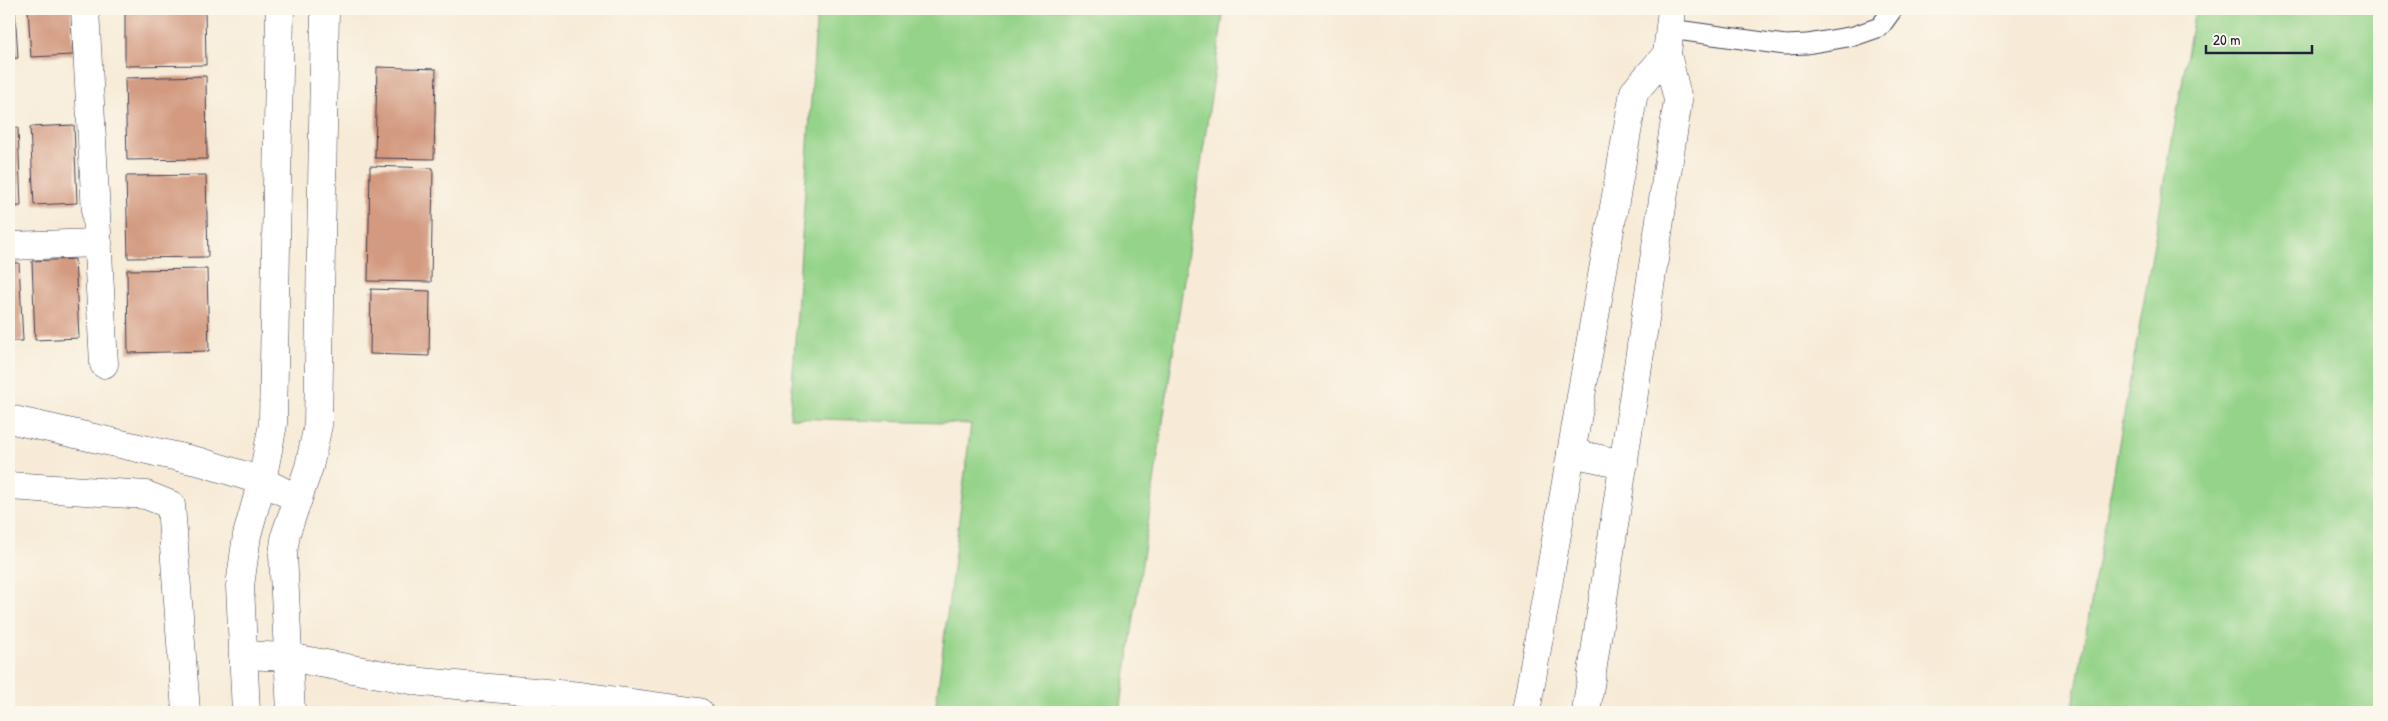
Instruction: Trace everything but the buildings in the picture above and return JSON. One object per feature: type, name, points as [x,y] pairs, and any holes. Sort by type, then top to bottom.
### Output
[{"type":"street","points":[[85,9],[104,364]]},
{"type":"street","points":[[246,712],[240,586],[247,535],[262,481],[273,424],[280,9]]},
{"type":"street","points":[[292,712],[283,554],[286,533],[309,467],[318,425],[325,9]]},
{"type":"street","points":[[1526,712],[1634,92],[1670,31]]},
{"type":"street","points":[[1586,712],[1678,100],[1670,31]]},
{"type":"street","points":[[9,246],[98,243]]},
{"type":"street","points":[[9,419],[201,462],[262,481],[298,500]]},
{"type":"street","points":[[1571,453],[1624,464]]},
{"type":"street","points":[[9,486],[146,495],[170,505],[186,712]]},
{"type":"street","points":[[243,655],[288,657],[422,682],[581,696],[699,712]]},
{"type":"lane","points":[[1670,31],[1785,45],[1807,44],[1854,36],[1880,27],[1893,9]]},
{"type":"green space","points":[[817,9],[1224,9],[1120,712],[935,712],[971,424],[790,418]]},
{"type":"green space","points":[[2195,9],[2379,9],[2379,712],[2072,712]]}]
